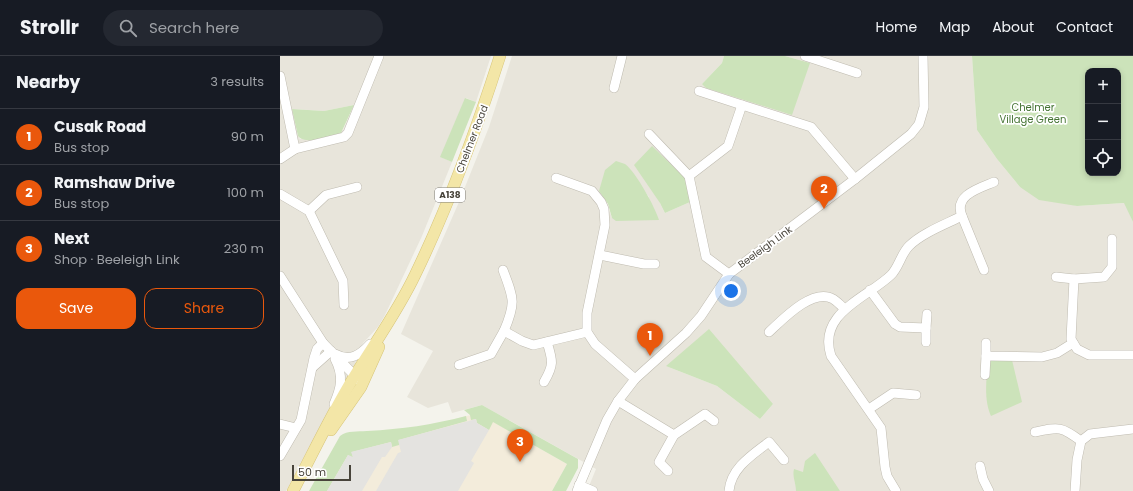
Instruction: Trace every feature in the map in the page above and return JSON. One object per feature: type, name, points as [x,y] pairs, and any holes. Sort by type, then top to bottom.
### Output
[{"type":"main road","name":"Chelmer Road","points":[[316,450],[355,372],[386,327],[414,276],[446,205],[479,124],[500,56]]},
{"type":"main road","name":"Chelmer Road","points":[[293,491],[308,462],[345,412],[361,387],[386,327]]},
{"type":"street","points":[[280,159],[295,149],[344,137],[348,133],[379,56]]},
{"type":"street","points":[[614,88],[622,56]]},
{"type":"street","points":[[805,56],[858,73]]},
{"type":"street","name":"Beeleigh Link","points":[[578,488],[607,420],[618,401],[635,379],[686,333],[701,316],[713,295],[729,274],[855,179],[911,134],[919,124],[924,107],[922,56]]},
{"type":"street","points":[[280,76],[295,149]]},
{"type":"street","points":[[699,91],[811,127],[855,179]]},
{"type":"street","points":[[689,176],[728,146],[742,105]]},
{"type":"street","points":[[649,134],[689,176],[706,257],[729,274]]},
{"type":"street","points":[[556,178],[592,191],[601,202],[606,221],[587,313],[587,332],[596,344],[635,379]]},
{"type":"street","points":[[984,270],[962,216],[960,205],[962,200],[969,193],[994,182]]},
{"type":"street","points":[[309,211],[326,195],[357,187]]},
{"type":"street","points":[[280,194],[309,211],[343,281],[344,305]]},
{"type":"street","points":[[896,491],[887,476],[881,428],[831,356],[828,346],[830,330],[845,309],[892,274],[909,246],[934,230],[962,216]]},
{"type":"street","points":[[1056,278],[1074,279],[1104,277],[1112,268],[1112,239]]},
{"type":"street","points":[[600,254],[644,264],[655,264]]},
{"type":"street","points":[[459,365],[491,354],[504,331],[514,304],[503,270]]},
{"type":"street","points":[[280,276],[322,343],[355,372],[361,387]]},
{"type":"street","points":[[1074,279],[1071,339],[1077,349],[1089,355],[1133,355]]},
{"type":"street","points":[[870,290],[896,324],[900,327],[926,328]]},
{"type":"street","points":[[769,332],[790,313],[809,299],[822,296],[832,298],[845,309]]},
{"type":"street","points":[[926,342],[927,314]]},
{"type":"street","points":[[331,351],[342,358],[354,357],[362,353],[386,327]]},
{"type":"street","points":[[504,331],[533,345],[587,332]]},
{"type":"street","points":[[544,382],[550,371],[552,362],[547,342]]},
{"type":"street","points":[[280,456],[296,428],[304,409],[317,349],[322,343]]},
{"type":"street","points":[[985,375],[986,343]]},
{"type":"street","points":[[986,356],[1042,357],[1057,353],[1073,343]]},
{"type":"street","points":[[308,462],[339,390],[341,379],[339,366],[331,351]]},
{"type":"street","points":[[313,367],[331,351]]},
{"type":"street","points":[[339,366],[355,372],[363,370],[371,365]]},
{"type":"street","points":[[869,409],[893,393],[916,396]]},
{"type":"street","points":[[618,401],[674,435]]},
{"type":"street","points":[[668,471],[659,462],[674,435],[705,414],[714,420]]},
{"type":"street","points":[[280,424],[296,428]]},
{"type":"street","points":[[1035,432],[1054,428],[1065,429],[1081,441]]},
{"type":"street","points":[[1075,491],[1077,460],[1081,441],[1090,434],[1133,429]]},
{"type":"street","points":[[729,491],[730,483],[738,468],[769,442],[784,460]]},
{"type":"street","points":[[980,466],[988,491]]},
{"type":"street","points":[[578,488],[593,491]]},
{"type":"shaded area","points":[[280,56],[491,56],[476,102],[466,98],[441,157],[452,162],[422,236],[385,315],[378,327],[363,343],[354,367],[286,491],[280,491]],"holes":[[[354,105],[343,130],[300,139],[298,136],[293,109],[324,111]]]},
{"type":"shaded area","points":[[512,56],[724,56],[722,63],[702,84],[810,63],[785,56],[972,56],[977,130],[997,159],[1020,187],[1077,206],[1125,203],[1133,222],[1133,491],[587,491],[596,469],[482,405],[452,413],[448,402],[428,408],[407,397],[433,351],[401,334],[459,202],[489,127]],"holes":[[[625,165],[649,197],[612,218],[604,196]],[[690,202],[665,213],[660,203]],[[666,366],[773,404],[760,419],[717,386]]]},
{"type":"shaded area","points":[[478,413],[567,464],[552,491],[320,491],[345,448]]},
{"type":"shaded area","points":[[476,419],[477,423],[489,430],[471,461],[474,463],[458,491],[376,491],[398,453],[401,452],[398,440]]},
{"type":"shaded area","points":[[391,442],[392,447],[385,457],[382,457],[362,491],[327,491],[348,455],[353,457],[351,452]]},
{"type":"green space","points":[[724,56],[785,56],[810,63],[792,115],[706,88],[702,84],[722,63]]},
{"type":"green space","name":"Chelmer Village Green","points":[[972,56],[1133,56],[1133,222],[1124,203],[1077,206],[1039,200],[1020,187],[997,159],[977,130]]},
{"type":"green space","points":[[465,98],[476,102],[452,162],[440,157]]},
{"type":"green space","points":[[354,105],[341,133],[318,140],[301,139],[298,136],[292,109],[324,111]]},
{"type":"green space","points":[[652,146],[686,179],[690,202],[665,213],[660,203],[634,165]]},
{"type":"green space","points":[[616,161],[625,164],[640,182],[659,220],[616,221],[612,218],[608,204],[599,191],[605,170]]},
{"type":"green space","points":[[709,329],[773,404],[760,419],[717,386],[666,366]]},
{"type":"green space","points":[[991,360],[1012,360],[1022,402],[991,416],[987,404],[986,391],[988,363]]},
{"type":"green space","points":[[482,405],[578,459],[578,468],[566,491],[552,491],[567,464],[493,422],[489,430],[477,423],[476,419],[471,420],[470,415],[464,410]]},
{"type":"green space","points":[[466,416],[467,421],[399,440],[399,445],[392,447],[391,442],[352,452],[353,458],[348,455],[327,491],[309,491],[340,436],[343,434],[417,426]]},
{"type":"green space","points":[[815,453],[840,491],[796,491],[793,474],[794,469],[803,472],[805,461]]},
{"type":"place","name":"Ramshaw Drive","points":[[824,209]]},
{"type":"place","name":"Cusak Road","points":[[650,356]]},
{"type":"place","name":"Next","points":[[520,462]]}]
